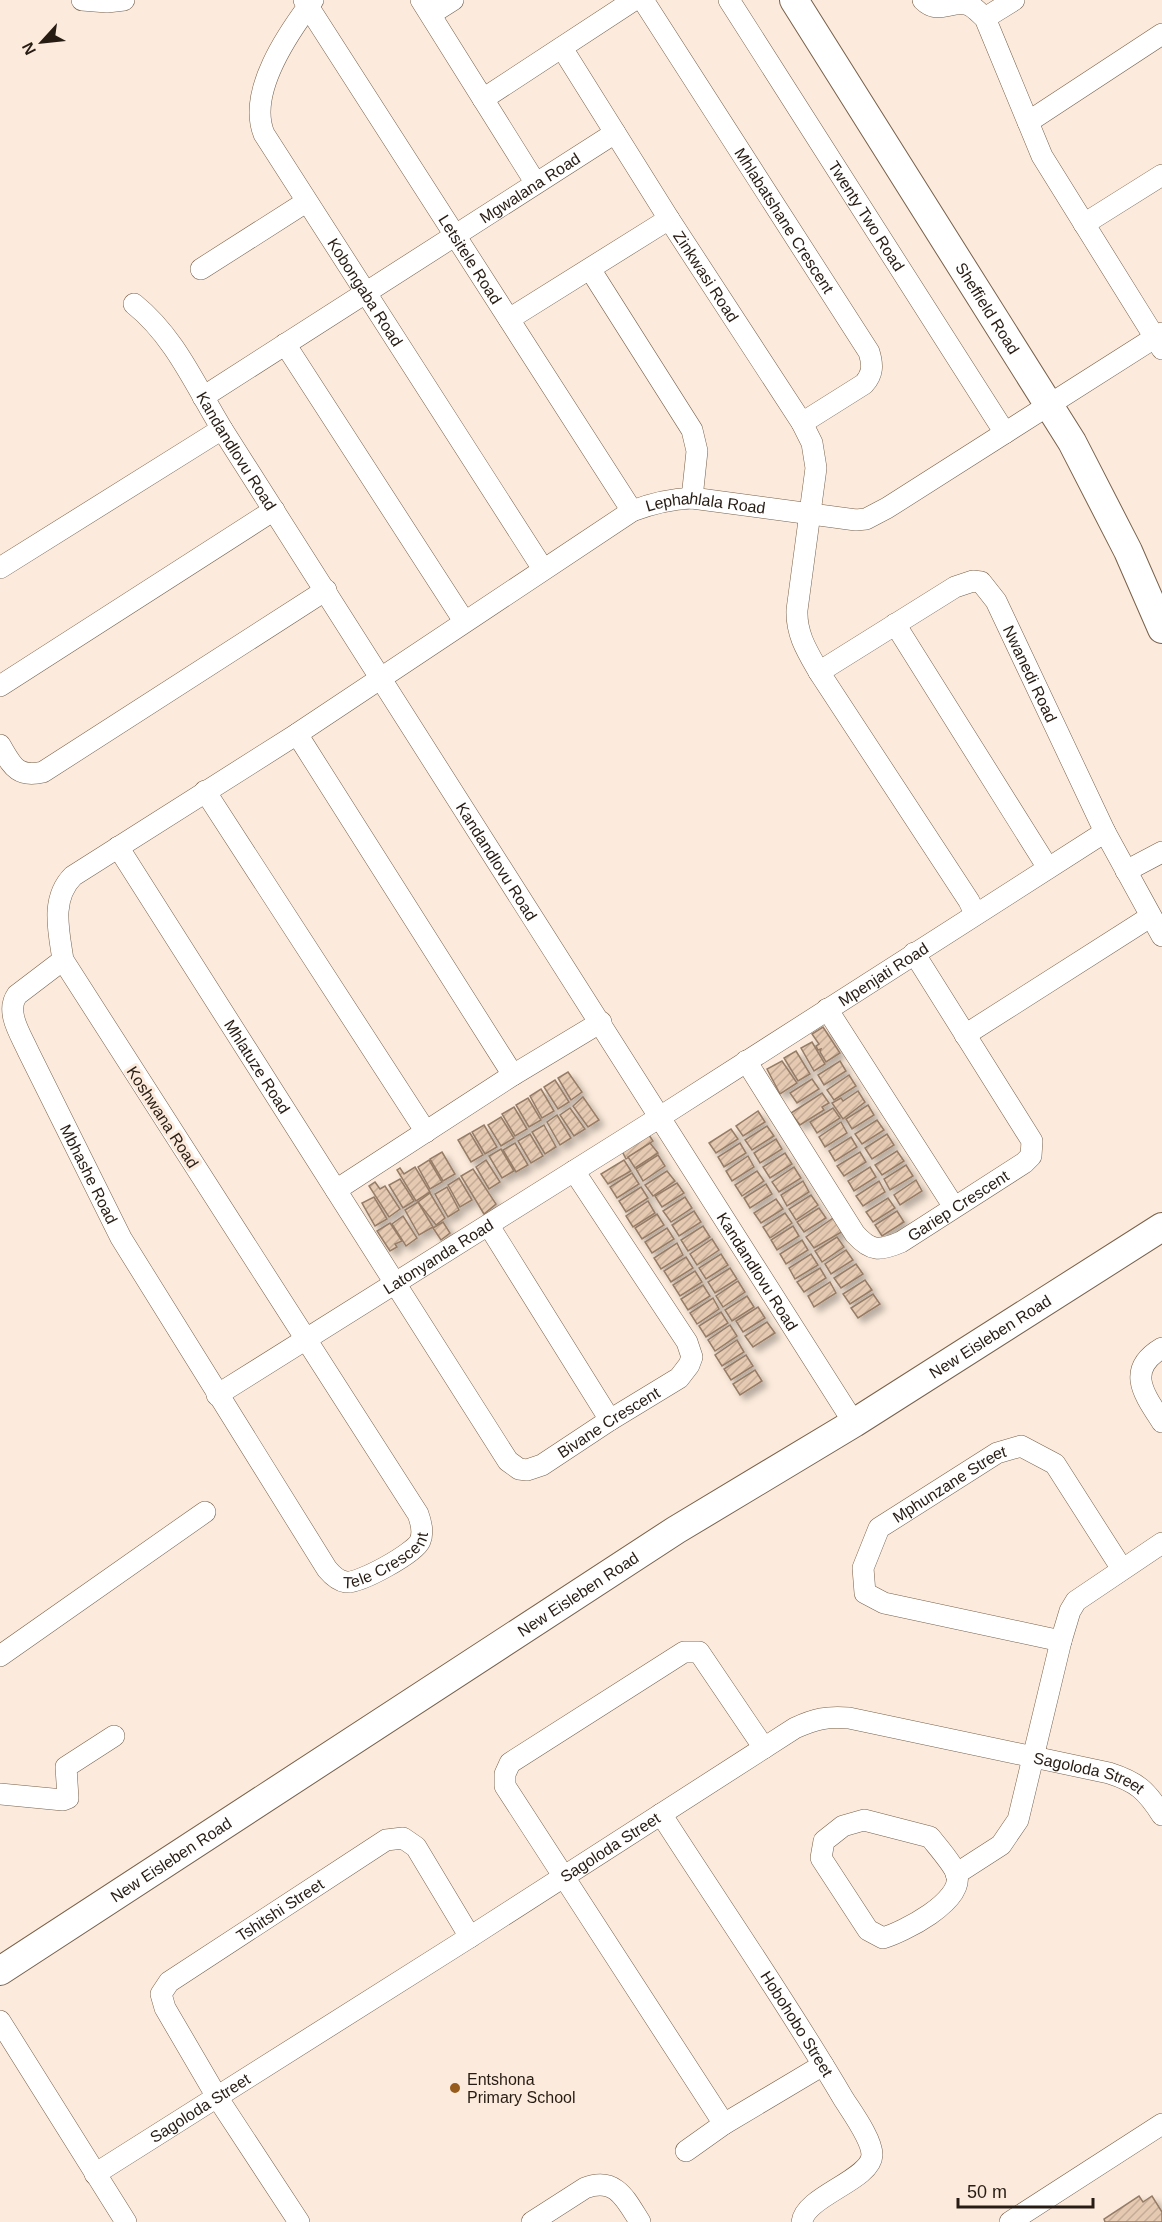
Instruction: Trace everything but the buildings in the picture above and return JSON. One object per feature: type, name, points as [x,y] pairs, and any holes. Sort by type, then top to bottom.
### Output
[{"type":"main road","name":"Sheffield Road","points":[[794,0],[1072,442],[1128,551],[1162,629]]},
{"type":"main road","name":"New Eisleben Road","points":[[0,1971],[666,1537],[854,1423],[1162,1227]]},
{"type":"street","points":[[82,0],[107,2],[124,0]]},
{"type":"street","points":[[453,0],[426,7],[535,182]]},
{"type":"street","points":[[483,99],[634,0]]},
{"type":"street","name":"Mhlabatshane Crescent","points":[[643,0],[868,352],[872,362],[872,371],[864,384],[802,423]]},
{"type":"street","name":"Twenty Two Road","points":[[729,0],[1005,433]]},
{"type":"street","points":[[923,0],[938,8],[966,4],[975,8],[985,18],[1042,156],[1160,340]]},
{"type":"street","points":[[985,18],[1014,0]]},
{"type":"street","name":"Kobongaba Road","points":[[308,2],[278,51],[259,112],[264,134],[543,569]]},
{"type":"street","name":"Letsitele Road","points":[[308,2],[454,235],[632,511]]},
{"type":"street","points":[[1028,122],[1162,34]]},
{"type":"street","name":"Zinkwasi Road","points":[[562,48],[669,219],[802,423],[812,443],[816,468],[796,623],[804,647],[963,891],[975,914]]},
{"type":"street","name":"Mgwalana Road","points":[[203,397],[535,182],[615,133]]},
{"type":"street","points":[[1084,224],[1162,175]]},
{"type":"street","points":[[201,269],[306,202]]},
{"type":"street","points":[[509,319],[669,219]]},
{"type":"street","points":[[590,269],[692,430],[697,451],[692,498]]},
{"type":"street","name":"Kandandlovu Road","points":[[134,304],[162,330],[222,429],[854,1423]]},
{"type":"street","name":"Lephahlala Road","points":[[65,884],[73,876],[297,734],[632,511],[653,502],[692,498],[856,520],[875,516],[1048,405],[1160,340]]},
{"type":"street","points":[[285,344],[464,621]]},
{"type":"street","points":[[0,568],[222,429]]},
{"type":"street","points":[[0,686],[274,510]]},
{"type":"street","name":"Nwanedi Road","points":[[819,672],[955,587],[965,583],[981,582],[988,588],[1105,832],[1162,936]]},
{"type":"street","points":[[0,745],[11,763],[23,774],[43,772],[326,590]]},
{"type":"street","points":[[895,624],[1048,868]]},
{"type":"street","points":[[297,734],[513,1075]]},
{"type":"street","points":[[205,791],[426,1132]]},
{"type":"street","name":"Mpenjati Road","points":[[660,1117],[1105,832]]},
{"type":"street","name":"Mhlatuze Road","points":[[118,847],[396,1284]]},
{"type":"street","points":[[1126,871],[1162,852]]},
{"type":"street","name":"Koshwana Road","points":[[65,884],[58,902],[57,922],[63,960],[305,1340]]},
{"type":"street","points":[[965,1035],[1150,916]]},
{"type":"street","name":"Gariep Crescent","points":[[746,1061],[863,1243],[875,1249],[887,1248],[902,1242],[1024,1163],[1033,1150],[1032,1141],[1027,1132],[914,953]]},
{"type":"street","name":"Mbhashe Road","points":[[63,960],[17,995],[13,1001],[14,1020],[121,1238],[217,1395]]},
{"type":"street","points":[[827,1009],[954,1207]]},
{"type":"street","points":[[336,1190],[513,1075],[601,1022]]},
{"type":"street","name":"Latonyanda Road","points":[[217,1395],[660,1117]]},
{"type":"street","name":"Bivane Crescent","points":[[396,1284],[512,1466],[519,1469],[535,1468],[679,1378],[690,1365],[691,1350],[574,1171]]},
{"type":"street","points":[[489,1226],[610,1420]]},
{"type":"street","name":"Tele Crescent","points":[[217,1395],[332,1574],[339,1580],[354,1582],[414,1550],[421,1539],[422,1524],[418,1514],[305,1340]]},
{"type":"street","points":[[1162,1348],[1149,1357],[1144,1364],[1140,1385],[1162,1422]]},
{"type":"street","name":"Mphunzane Street","points":[[1061,1641],[884,1603],[865,1593],[863,1568],[879,1528],[996,1453],[1021,1446],[1055,1464],[1122,1569]]},
{"type":"street","points":[[0,1656],[205,1512]]},
{"type":"street","points":[[957,1874],[1001,1845],[1018,1820],[1061,1641],[1070,1611],[1076,1601],[1162,1543]]},
{"type":"street","points":[[724,2124],[504,1786],[505,1774],[510,1763],[684,1652],[699,1652],[764,1748]]},
{"type":"street","name":"Sagoloda Street","points":[[95,2174],[795,1728],[828,1716],[849,1718],[1109,1773],[1131,1780],[1148,1794],[1162,1815]]},
{"type":"street","points":[[0,1794],[63,1800],[68,1798],[66,1767],[114,1736]]},
{"type":"street","name":"Hobohobo Street","points":[[661,1814],[823,2065],[867,2139],[872,2155],[867,2168],[811,2207],[802,2218],[802,2222]]},
{"type":"street","points":[[864,1821],[930,1837],[957,1874],[957,1886],[946,1902],[899,1934],[883,1938],[868,1930],[821,1858],[824,1841],[843,1826],[864,1821]]},
{"type":"street","name":"Tshitshi Street","points":[[217,2097],[165,2008],[161,1994],[169,1982],[386,1840],[404,1838],[416,1847],[470,1937]]},
{"type":"street","points":[[0,2021],[126,2222]]},
{"type":"street","points":[[686,2151],[724,2124],[823,2065]]},
{"type":"street","points":[[217,2097],[299,2222]]},
{"type":"street","points":[[1010,2222],[1162,2124]]},
{"type":"street","points":[[532,2222],[585,2188],[604,2184],[614,2187],[624,2197],[640,2222]]},
{"type":"place","name":"Entshona Primary School","points":[[455,2088]]}]
